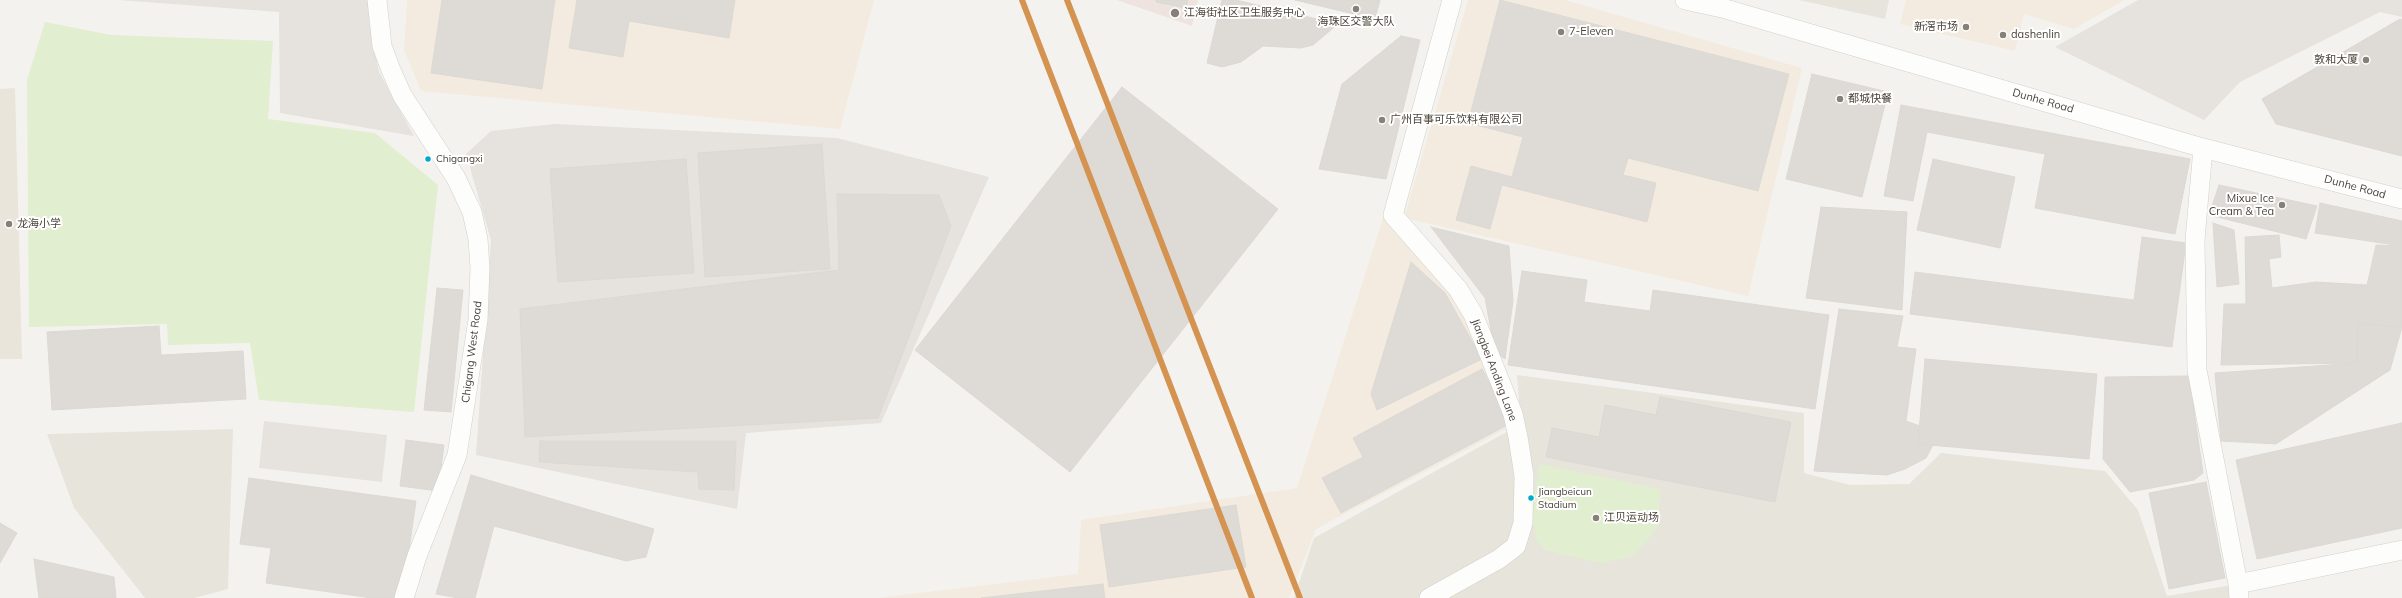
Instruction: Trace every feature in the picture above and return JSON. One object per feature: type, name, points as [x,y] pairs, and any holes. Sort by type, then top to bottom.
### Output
[{"type":"street","name":"Chigang West Road","points":[[377,0],[382,46],[402,95],[456,178],[472,212],[478,239],[480,268],[478,320],[457,455],[417,556],[404,598]]},
{"type":"street","name":"Jiangbei Anding Lane","points":[[1429,598],[1499,559],[1516,546],[1523,523],[1523,458],[1513,414],[1473,314],[1458,289],[1393,215],[1452,0]]},
{"type":"street","name":"Dunhe Road","points":[[1685,0],[1722,8],[2203,148],[2402,199]]},
{"type":"street","points":[[2203,148],[2195,240],[2197,370],[2239,591],[2402,550]]},
{"type":"shaded area","points":[[119,0],[370,0],[369,22],[379,72],[414,136],[280,113],[279,12]]},
{"type":"shaded area","points":[[407,0],[874,0],[840,129],[421,91],[404,50]]},
{"type":"shaded area","name":"江海街社区卫生服务中心","points":[[1117,0],[1198,0],[1192,26]]},
{"type":"shaded area","points":[[1468,0],[1565,0],[1802,68],[1748,296],[1404,218]]},
{"type":"shaded area","points":[[1799,0],[1889,0],[1885,19]]},
{"type":"shaded area","name":"新滘市场","points":[[1906,0],[2124,0],[2074,29],[2024,14],[2015,51],[1900,24]]},
{"type":"shaded area","points":[[2138,0],[2402,0],[2402,17],[2380,12],[2240,82],[2204,120],[2055,47]]},
{"type":"shaded area","name":"龙海小学","points":[[15,88],[22,359],[0,359],[0,89]]},
{"type":"shaded area","points":[[554,124],[837,138],[989,177],[881,423],[746,433],[737,509],[476,455],[491,240],[466,154],[491,131]]},
{"type":"shaded area","points":[[1384,215],[1466,309],[1514,425],[1316,529],[1289,598],[877,598],[1078,574],[1081,520],[1297,488]]},
{"type":"shaded area","points":[[1517,375],[1804,413],[1804,473],[1850,485],[1909,484],[1941,453],[2105,471],[2138,510],[2167,596],[2238,584],[2239,598],[1294,598],[1314,538],[1521,424]]},
{"type":"shaded area","points":[[264,421],[387,435],[382,482],[259,468]]},
{"type":"shaded area","points":[[233,429],[228,589],[194,598],[145,598],[74,508],[47,434]]},
{"type":"green space","points":[[45,22],[111,35],[273,41],[268,119],[375,133],[438,185],[414,412],[259,400],[250,343],[168,345],[167,324],[29,327],[27,80]]},
{"type":"green space","name":"江贝运动场","points":[[1540,464],[1660,489],[1659,526],[1633,556],[1601,563],[1544,550],[1537,540],[1531,511]]},
{"type":"building","points":[[442,0],[555,0],[542,89],[431,73]]},
{"type":"building","points":[[577,0],[735,0],[729,38],[629,21],[623,57],[569,48]]},
{"type":"building","points":[[1156,0],[1188,0],[1186,8],[1156,2]]},
{"type":"building","points":[[1222,0],[1236,0],[1338,24],[1313,45],[1301,48],[1263,46],[1241,62],[1222,67],[1207,63]]},
{"type":"building","name":"海珠区交警大队","points":[[1295,0],[1380,0],[1375,19]]},
{"type":"building","points":[[1500,0],[1789,74],[1758,191],[1628,158],[1623,175],[1656,183],[1647,222],[1502,185],[1490,229],[1456,220],[1471,166],[1512,177],[1523,137],[1468,123]]},
{"type":"building","name":"敦和大厦","points":[[2400,19],[2402,20],[2402,156],[2276,124],[2262,99]]},
{"type":"building","points":[[1401,36],[1420,40],[1386,179],[1319,169],[1342,84]]},
{"type":"building","points":[[1812,74],[1888,92],[1862,197],[1786,179]]},
{"type":"building","points":[[1122,87],[1278,209],[1070,472],[915,350]]},
{"type":"building","points":[[1901,105],[2190,159],[2175,234],[2035,208],[2045,154],[1927,132],[1913,201],[1884,196]]},
{"type":"building","points":[[822,144],[830,269],[705,277],[698,153]]},
{"type":"building","points":[[686,159],[694,273],[558,282],[550,169]]},
{"type":"building","points":[[1933,159],[2015,177],[2000,248],[1917,230]]},
{"type":"building","points":[[2219,185],[2317,206],[2306,239],[2209,215]]},
{"type":"building","points":[[837,194],[939,195],[951,226],[878,418],[525,437],[520,309],[839,270]]},
{"type":"building","points":[[2320,203],[2402,221],[2402,246],[2315,233]]},
{"type":"building","points":[[1821,207],[1907,212],[1902,310],[1806,298]]},
{"type":"building","points":[[2213,223],[2234,230],[2239,284],[2217,287]]},
{"type":"building","points":[[1431,227],[1509,246],[1513,301],[1505,359],[1495,352],[1485,298]]},
{"type":"building","points":[[2279,235],[2281,257],[2269,259],[2272,288],[2316,282],[2367,285],[2376,245],[2402,246],[2402,327],[2358,324],[2357,363],[2221,365],[2224,304],[2246,304],[2245,237]]},
{"type":"building","points":[[2142,237],[2186,243],[2172,347],[1910,314],[1915,272],[2134,300]]},
{"type":"building","points":[[1411,262],[1445,293],[1482,359],[1377,410],[1371,394]]},
{"type":"building","points":[[1522,271],[1587,280],[1584,302],[1650,311],[1653,290],[1829,315],[1815,409],[1508,365]]},
{"type":"building","points":[[437,288],[463,290],[451,412],[424,410]]},
{"type":"building","points":[[1839,309],[1903,316],[1897,347],[1916,349],[1906,421],[1920,426],[1918,444],[1933,445],[1926,458],[1905,469],[1887,475],[1814,471]]},
{"type":"building","points":[[2358,324],[2402,327],[2390,370],[2276,444],[2221,441],[2215,373],[2357,363]]},
{"type":"building","points":[[159,326],[161,355],[243,351],[246,399],[52,410],[47,332]]},
{"type":"building","points":[[1925,359],[2097,374],[2089,459],[1918,444]]},
{"type":"building","points":[[1482,369],[1511,423],[1341,513],[1322,478],[1363,457],[1353,438]]},
{"type":"building","points":[[2189,376],[2203,473],[2194,480],[2130,492],[2103,459],[2105,377]]},
{"type":"building","points":[[1660,397],[1791,422],[1775,502],[1546,457],[1552,428],[1599,437],[1605,405],[1656,415]]},
{"type":"building","points":[[2402,423],[2402,528],[2257,559],[2236,460]]},
{"type":"building","points":[[406,440],[444,445],[438,491],[400,486]]},
{"type":"building","points":[[540,441],[736,441],[734,490],[699,489],[698,472],[539,462]]},
{"type":"building","points":[[471,475],[654,529],[646,557],[626,561],[494,526],[475,598],[458,598],[436,594]]},
{"type":"building","points":[[249,478],[416,501],[402,598],[372,598],[266,583],[271,548],[240,544]]},
{"type":"building","points":[[2206,482],[2225,578],[2169,589],[2149,493]]},
{"type":"building","points":[[1236,505],[1246,567],[1109,587],[1100,525]]},
{"type":"building","points":[[0,523],[17,533],[0,563]]},
{"type":"building","points":[[34,559],[114,577],[116,598],[39,598]]},
{"type":"building","points":[[1103,584],[1105,598],[981,598]]},
{"type":"transit line","points":[[1022,0],[1252,598]]},
{"type":"transit line","points":[[1067,0],[1300,598]]},
{"type":"place","name":"海珠区交警大队","points":[[1356,9]]},
{"type":"place","name":"江海街社区卫生服务中心","points":[[1175,13]]},
{"type":"place","name":"新滘市场","points":[[1966,27]]},
{"type":"place","name":"7-Eleven","points":[[1561,32]]},
{"type":"place","name":"dashenlin","points":[[2003,35]]},
{"type":"place","name":"敦和大厦","points":[[2366,60]]},
{"type":"place","name":"都城快餐","points":[[1840,99]]},
{"type":"place","name":"广州百事可乐饮料有限公司","points":[[1382,120]]},
{"type":"place","name":"Chigangxi","points":[[428,159]]},
{"type":"place","name":"Mixue Ice Cream & Tea","points":[[2282,205]]},
{"type":"place","name":"龙海小学","points":[[9,224]]},
{"type":"place","name":"Jiangbeicun Stadium","points":[[1531,498]]},
{"type":"place","name":"江贝运动场","points":[[1596,518]]}]
